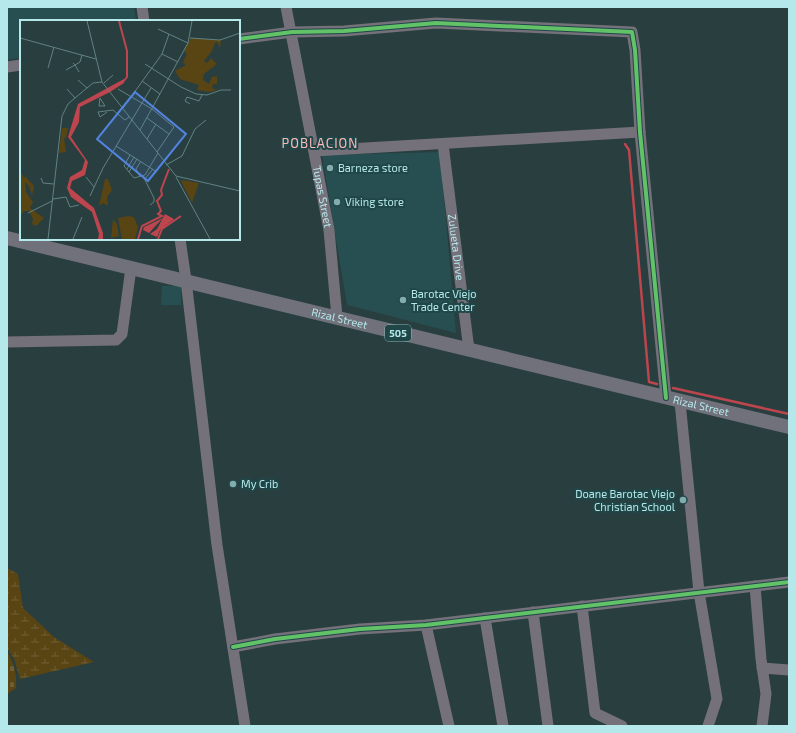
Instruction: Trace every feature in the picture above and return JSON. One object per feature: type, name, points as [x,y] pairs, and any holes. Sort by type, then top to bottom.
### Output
[{"type":"main road","name":"Rizal Street","points":[[7,238],[186,280],[680,402],[789,427]]},
{"type":"street","points":[[142,7],[144,20]]},
{"type":"street","name":"Tupas Street","points":[[286,7],[329,230],[337,317]]},
{"type":"street","points":[[240,39],[292,32],[344,30],[436,23],[632,32],[635,50],[640,132],[666,398]]},
{"type":"street","points":[[7,68],[20,65]]},
{"type":"street","points":[[314,151],[640,132]]},
{"type":"street","name":"Zulueta Drive","points":[[443,144],[469,350]]},
{"type":"street","points":[[180,240],[217,545],[245,726]]},
{"type":"street","points":[[7,342],[116,340],[122,334],[132,268]]},
{"type":"street","points":[[680,402],[699,592],[717,699],[712,725]]},
{"type":"street","points":[[233,647],[275,639],[360,629],[426,625],[789,582]]},
{"type":"street","points":[[755,586],[762,668],[766,694],[762,726]]},
{"type":"street","points":[[582,606],[595,713],[622,726]]},
{"type":"street","points":[[533,612],[548,726]]},
{"type":"street","points":[[485,618],[503,726]]},
{"type":"street","points":[[426,625],[449,726]]},
{"type":"street","points":[[762,668],[789,670]]},
{"type":"shaded area","points":[[7,7],[134,7],[136,20],[20,20],[20,58],[7,60]]},
{"type":"shaded area","points":[[440,152],[456,333],[347,305],[322,155]]},
{"type":"shaded area","points":[[162,286],[181,286],[181,305],[161,305]]},
{"type":"green space","points":[[7,568],[18,574],[23,608],[54,637],[94,662],[20,679],[14,659],[7,648]]},
{"type":"green space","points":[[7,651],[12,660],[16,678],[16,688],[7,694]]},
{"type":"waterway","points":[[625,144],[629,150],[649,382],[657,384]]},
{"type":"waterway","points":[[673,388],[789,414]]},
{"type":"cycle path","points":[[240,39],[292,32],[344,31],[436,23],[632,32],[635,50],[640,132],[666,398]]},
{"type":"cycle path","points":[[233,647],[275,639],[360,629],[426,625],[789,582]]},
{"type":"place","name":"Barneza store","points":[[330,168]]},
{"type":"place","name":"Viking store","points":[[337,202]]},
{"type":"place","name":"Barotac Viejo Trade Center","points":[[403,300]]},
{"type":"place","name":"My Crib","points":[[233,484]]},
{"type":"place","name":"Doane Barotac Viejo Christian School","points":[[683,500]]},
{"type":"district","name":"POBLACION","points":[[320,143]]}]
